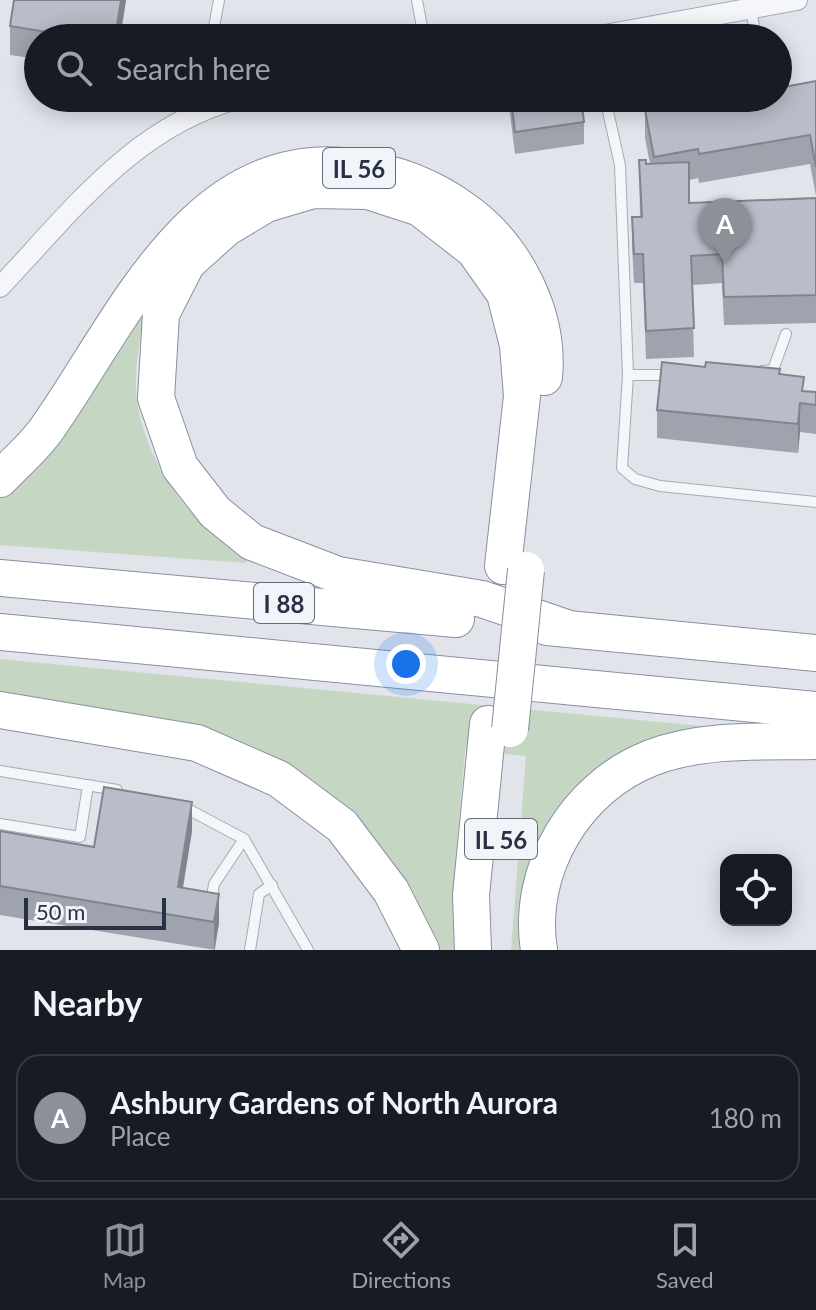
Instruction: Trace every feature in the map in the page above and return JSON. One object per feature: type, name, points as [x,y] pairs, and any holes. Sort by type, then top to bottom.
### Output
[{"type":"highway","name":"IL 56","points":[[0,479],[44,433],[144,282],[182,233],[226,196],[284,169],[336,165],[393,172],[445,196],[485,225],[515,263],[538,316],[545,371],[514,568],[499,726],[494,919],[496,950]]},
{"type":"highway","points":[[514,568],[522,396],[518,345],[505,294],[474,250],[420,208],[368,191],[313,190],[266,204],[226,228],[187,263],[161,314],[156,398],[180,467],[215,512],[252,542],[338,575],[482,599],[569,629]]},
{"type":"highway","name":"I 88","points":[[0,578],[816,653]]},
{"type":"highway","name":"I 88","points":[[0,632],[816,710]]},
{"type":"highway","points":[[0,710],[197,743],[279,779],[342,826],[391,891],[421,950]]},
{"type":"highway","points":[[473,950],[471,895],[499,726]]},
{"type":"highway","points":[[539,950],[539,906],[548,863],[573,816],[615,777],[652,757],[693,747],[816,741]]},
{"type":"street","points":[[668,24],[797,0]]},
{"type":"street","points":[[0,287],[126,157],[169,126],[200,112]]},
{"type":"lane","points":[[215,24],[219,0]]},
{"type":"lane","points":[[417,0],[421,24]]},
{"type":"lane","points":[[751,9],[754,24]]},
{"type":"lane","points":[[608,112],[620,165],[628,375],[622,468],[635,479],[660,486],[816,502]]},
{"type":"lane","points":[[742,372],[773,370],[786,334]]},
{"type":"lane","points":[[628,375],[680,375]]},
{"type":"lane","points":[[0,771],[133,793]]},
{"type":"lane","points":[[0,824],[80,837],[88,785]]},
{"type":"lane","points":[[176,803],[244,839],[308,950]]},
{"type":"lane","points":[[209,921],[214,884],[244,839]]},
{"type":"lane","points":[[250,950],[259,894],[272,885]]},
{"type":"green space","points":[[148,298],[139,343],[136,389],[148,442],[165,477],[187,507],[210,530],[247,558],[246,563],[0,545],[0,493]]},
{"type":"green space","points":[[0,659],[712,727],[593,778],[524,950],[511,950],[526,756],[465,750],[453,890],[455,950],[439,950],[340,805],[0,696]]},
{"type":"building","points":[[14,0],[121,0],[117,24],[24,24],[24,28],[10,26]]},
{"type":"building","points":[[816,81],[816,167],[810,135],[699,154],[698,149],[654,157],[645,112],[792,112],[792,85]]},
{"type":"building","points":[[513,112],[583,112],[584,122],[515,132]]},
{"type":"building","points":[[639,160],[646,160],[646,164],[689,162],[689,203],[816,198],[816,295],[724,297],[722,254],[691,256],[694,328],[646,331],[643,254],[634,254],[632,217],[642,217]]},
{"type":"building","points":[[662,362],[705,367],[706,362],[780,369],[779,374],[804,377],[802,391],[816,392],[816,405],[800,403],[798,424],[657,410]]},
{"type":"building","points":[[104,787],[192,802],[178,887],[219,894],[214,922],[0,886],[0,831],[94,847]]},
{"type":"place","name":"Ashbury Gardens of North Aurora","points":[[725,264]]}]
